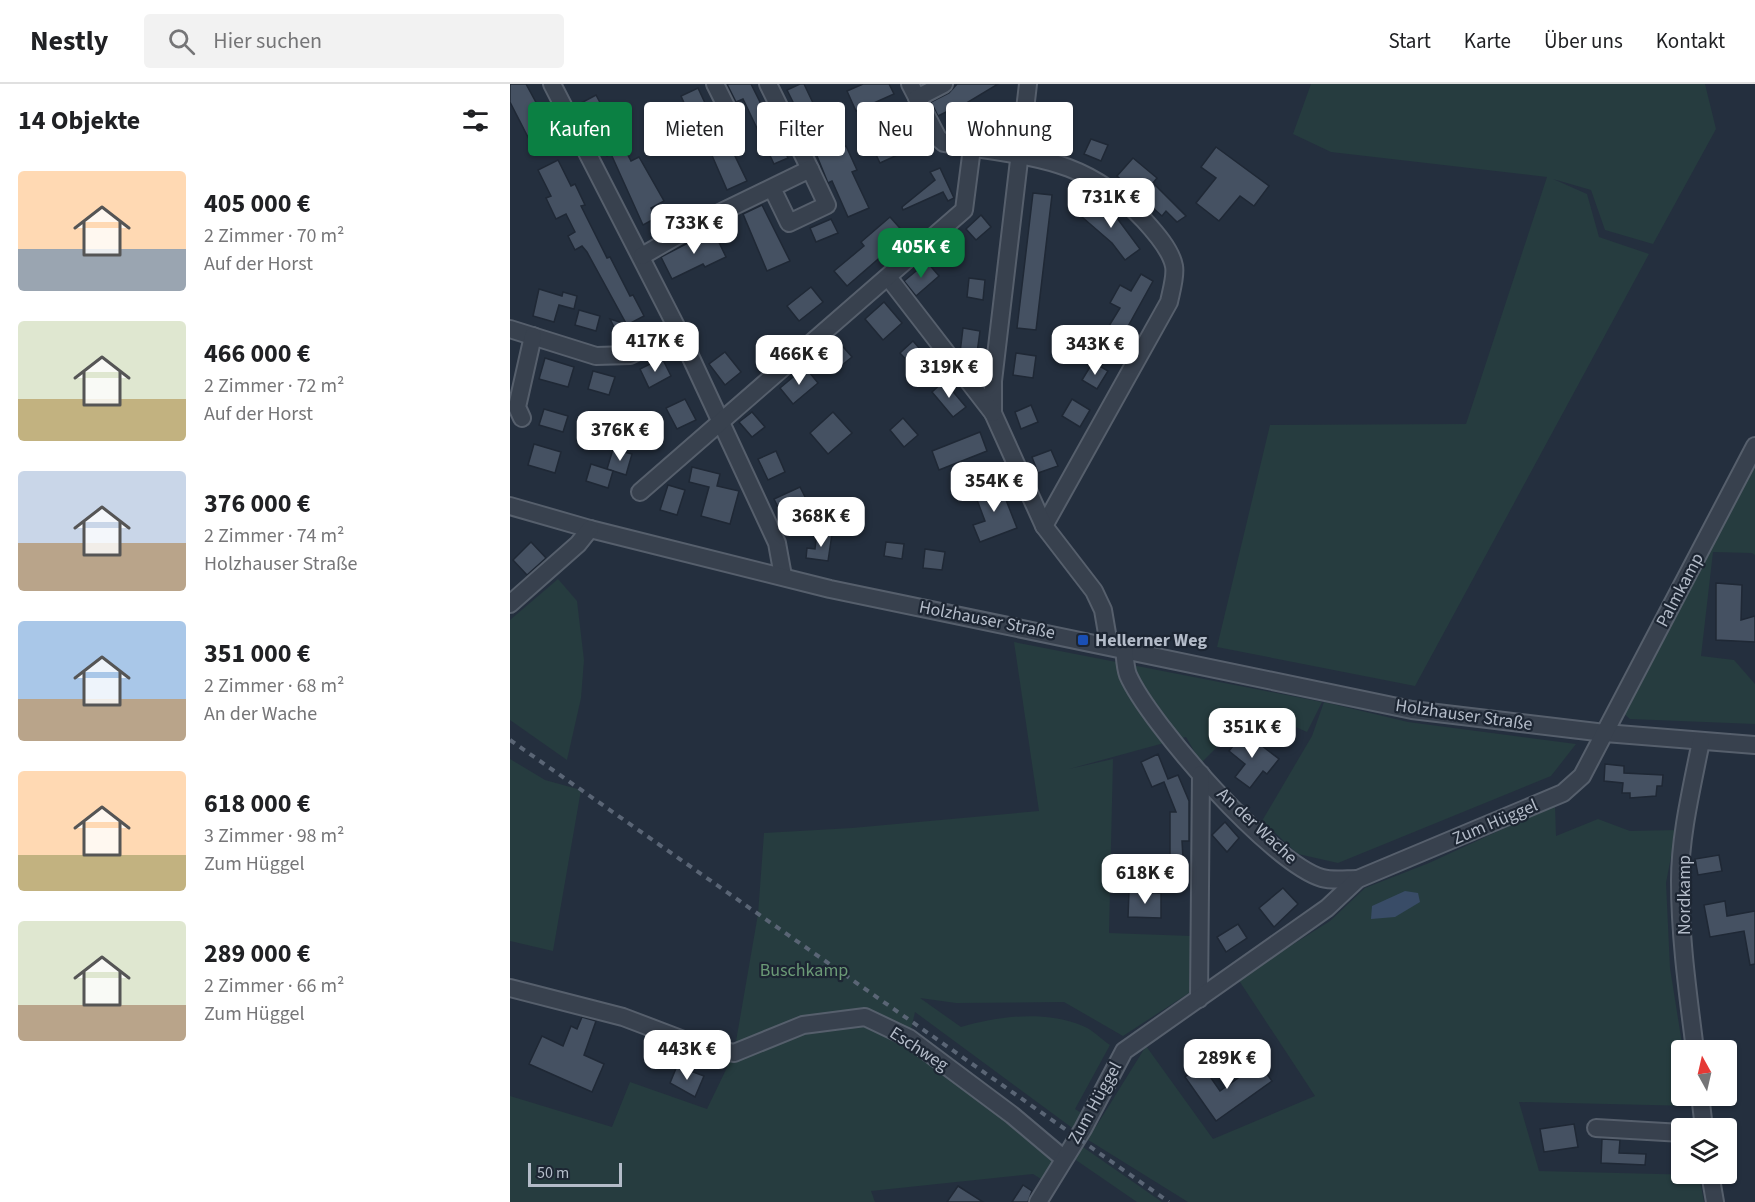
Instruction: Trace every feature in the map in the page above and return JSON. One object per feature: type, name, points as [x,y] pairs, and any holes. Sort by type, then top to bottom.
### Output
[{"type":"street","points":[[552,84],[679,332],[777,543],[783,576]]},
{"type":"street","points":[[715,84],[724,102]]},
{"type":"street","points":[[768,84],[827,205],[789,223],[772,188]]},
{"type":"street","points":[[944,84],[914,91],[938,138],[946,143]]},
{"type":"street","points":[[1026,102],[1028,84]]},
{"type":"street","points":[[640,492],[964,210],[971,156]]},
{"type":"street","points":[[993,413],[993,381],[1020,156]]},
{"type":"street","points":[[1028,156],[1059,164],[1096,179],[1124,199],[1157,234],[1174,266],[1169,302],[1044,526]]},
{"type":"street","points":[[642,256],[702,221],[810,169]]},
{"type":"street","points":[[888,277],[993,413],[1044,526],[1094,591],[1116,646]]},
{"type":"street","points":[[510,329],[597,356],[630,355],[679,332]]},
{"type":"street","points":[[522,418],[517,407],[533,336]]},
{"type":"street","name":"Palmkamp","points":[[1605,734],[1755,446]]},
{"type":"street","name":"Holzhauser Straße","points":[[510,506],[590,530],[830,589],[1116,646],[1412,710],[1605,734],[1755,745]]},
{"type":"street","points":[[510,604],[578,544],[590,530]]},
{"type":"street","name":"An der Wache","points":[[1116,646],[1127,673],[1143,701],[1201,774],[1289,861],[1322,878]]},
{"type":"street","name":"Zum Hüggel","points":[[1038,1202],[1063,1158],[1083,1129],[1124,1052],[1327,908],[1358,879],[1563,793],[1582,776],[1605,734]]},
{"type":"street","name":"Nordkamp","points":[[1694,1040],[1685,971],[1680,880],[1688,805],[1701,741]]},
{"type":"street","points":[[1198,999],[1201,774]]},
{"type":"street","name":"Zum Hüggel","points":[[1322,878],[1358,879]]},
{"type":"street","name":"Eschweg","points":[[510,988],[623,1017],[694,1044],[734,1053],[803,1025],[865,1017],[909,1038],[1012,1115],[1063,1158]]},
{"type":"street","points":[[1596,1128],[1671,1132]]},
{"type":"street","points":[[1712,1184],[1714,1202]]},
{"type":"green space","points":[[1311,84],[1705,84],[1716,129],[1653,244],[1605,230],[1591,190],[1553,179],[1587,194],[1599,237],[1649,254],[1415,686],[1217,647],[1270,425],[1466,424],[1547,177],[1331,152],[1293,134]]},
{"type":"green space","points":[[1755,462],[1755,555],[1713,552],[1701,656],[1734,660],[1755,684],[1755,724],[1630,719],[1621,711]]},
{"type":"green space","points":[[558,579],[577,601],[584,660],[581,698],[567,760],[510,720],[510,620]]},
{"type":"green space","name":"Buschkamp","points":[[1014,642],[1322,702],[1307,732],[1255,709],[1201,763],[1186,737],[1069,769],[1113,759],[1109,933],[1191,936],[1189,993],[1123,1036],[1064,1002],[956,1003],[920,998],[961,1027],[991,1020],[1038,1016],[1068,1021],[1087,1028],[1110,1045],[1075,1109],[1083,1114],[1075,1130],[915,1012],[909,1038],[1063,1158],[1049,1184],[1033,1174],[871,1191],[875,1202],[510,1202],[510,1096],[612,1127],[630,1082],[707,1109],[734,1053],[758,914],[764,833],[852,828],[1039,811]]},
{"type":"green space","points":[[1324,702],[1408,722],[1576,744],[1551,776],[1338,863],[1298,854],[1262,821],[1312,736]]},
{"type":"green space","points":[[510,759],[545,780],[581,790],[553,951],[510,941]]},
{"type":"green space","points":[[1555,805],[1556,836],[1598,819],[1630,831],[1676,830],[1666,883],[1670,968],[1681,1040],[1671,1040],[1671,1106],[1519,1102],[1539,1171],[1671,1174],[1671,1184],[1701,1184],[1704,1202],[1188,1202],[1085,1138],[1097,1125],[1146,1046],[1213,1139],[1315,1096],[1238,979],[1330,921],[1365,888],[1429,863]]},
{"type":"green space","points":[[1080,1145],[1162,1202],[1137,1202],[1073,1158]]},
{"type":"water","points":[[1405,891],[1418,893],[1420,902],[1395,917],[1371,919],[1372,906]]},
{"type":"building","points":[[510,84],[526,84],[536,102],[528,102],[528,137],[510,102]]},
{"type":"building","points":[[727,84],[751,84],[760,102],[757,102],[757,128],[743,99],[736,102]]},
{"type":"building","points":[[804,84],[813,102],[793,102],[787,90]]},
{"type":"building","points":[[863,84],[889,84],[894,94],[876,102],[857,102],[856,111],[847,91]]},
{"type":"building","points":[[957,84],[998,84],[968,102],[946,102],[946,112],[938,116],[934,102],[931,102],[949,93]]},
{"type":"building","points":[[698,88],[705,102],[684,102],[681,96]]},
{"type":"building","points":[[596,95],[600,102],[583,102]]},
{"type":"building","points":[[1091,139],[1108,145],[1101,161],[1084,154]]},
{"type":"building","points":[[846,146],[857,170],[852,172],[869,208],[848,217],[832,181],[828,183],[817,156],[845,156]]},
{"type":"building","points":[[1216,147],[1269,186],[1254,206],[1240,196],[1219,221],[1196,203],[1216,178],[1201,167]]},
{"type":"building","points":[[612,156],[628,156],[631,161],[639,157],[664,201],[651,208],[656,218],[643,225]]},
{"type":"building","points":[[712,156],[735,156],[747,181],[727,190]]},
{"type":"building","points":[[770,156],[787,156],[788,158],[774,164]]},
{"type":"building","points":[[877,156],[895,156],[880,163]]},
{"type":"building","points":[[1133,158],[1157,178],[1153,183],[1186,216],[1177,222],[1166,211],[1162,216],[1117,176]]},
{"type":"building","points":[[558,160],[571,186],[575,184],[585,205],[581,206],[607,258],[610,257],[630,296],[633,295],[644,316],[627,325],[587,252],[582,246],[575,250],[568,236],[575,232],[566,214],[556,219],[546,198],[551,196],[538,170]]},
{"type":"building","points":[[940,168],[954,198],[948,201],[943,192],[903,210],[902,207],[935,180],[930,172]]},
{"type":"building","points":[[1033,193],[1052,195],[1036,330],[1017,328]]},
{"type":"building","points":[[1096,200],[1117,218],[1140,249],[1125,260],[1112,243],[1082,217]]},
{"type":"building","points":[[762,205],[790,261],[767,271],[743,214]]},
{"type":"building","points":[[981,215],[991,227],[976,240],[966,229]]},
{"type":"building","points":[[890,217],[906,235],[847,286],[834,271],[864,246],[861,242]]},
{"type":"building","points":[[831,219],[838,233],[816,242],[810,228]]},
{"type":"building","points":[[713,230],[726,257],[705,267],[703,264],[672,279],[661,257]]},
{"type":"building","points":[[927,262],[939,276],[916,296],[904,281]]},
{"type":"building","points":[[1141,274],[1153,281],[1116,348],[1101,339],[1120,308],[1110,303],[1120,285],[1131,291]]},
{"type":"building","points":[[969,278],[985,280],[983,300],[967,297]]},
{"type":"building","points":[[811,287],[823,302],[799,321],[787,306]]},
{"type":"building","points":[[539,289],[562,296],[563,292],[577,296],[574,309],[559,305],[554,322],[533,316]]},
{"type":"building","points":[[884,302],[902,323],[883,340],[865,319]]},
{"type":"building","points":[[579,310],[600,316],[596,331],[575,325]]},
{"type":"building","points":[[610,319],[626,324],[629,331],[619,336]]},
{"type":"building","points":[[963,328],[980,331],[976,360],[964,359],[960,353]]},
{"type":"building","points":[[837,340],[852,357],[836,370],[822,353]]},
{"type":"building","points":[[913,341],[932,363],[919,374],[900,353]]},
{"type":"building","points":[[725,352],[741,372],[725,385],[709,364]]},
{"type":"building","points":[[1016,353],[1036,356],[1033,378],[1013,375]]},
{"type":"building","points":[[545,358],[574,367],[568,387],[539,379]]},
{"type":"building","points":[[662,358],[671,376],[649,388],[640,369]]},
{"type":"building","points":[[1093,362],[1108,371],[1097,389],[1082,380]]},
{"type":"building","points":[[805,367],[818,383],[793,404],[780,388]]},
{"type":"building","points":[[593,371],[615,377],[609,395],[588,389]]},
{"type":"building","points":[[944,381],[966,407],[953,417],[932,392]]},
{"type":"building","points":[[685,399],[696,420],[677,429],[666,408]]},
{"type":"building","points":[[1072,399],[1090,410],[1080,427],[1062,416]]},
{"type":"building","points":[[1031,405],[1038,422],[1021,429],[1015,412]]},
{"type":"building","points":[[544,409],[568,416],[563,432],[539,425]]},
{"type":"building","points":[[752,412],[765,427],[752,437],[739,422]]},
{"type":"building","points":[[833,412],[852,433],[828,454],[810,433]]},
{"type":"building","points":[[903,418],[918,435],[904,447],[890,430]]},
{"type":"building","points":[[980,432],[987,451],[939,470],[932,451]]},
{"type":"building","points":[[534,444],[561,452],[555,473],[528,465]]},
{"type":"building","points":[[613,449],[632,454],[626,475],[607,469]]},
{"type":"building","points":[[1051,450],[1058,466],[1038,473],[1032,457]]},
{"type":"building","points":[[776,451],[785,472],[768,480],[758,459]]},
{"type":"building","points":[[591,464],[613,471],[608,488],[586,481]]},
{"type":"building","points":[[692,467],[720,474],[717,486],[739,491],[730,524],[701,516],[709,487],[689,482]]},
{"type":"building","points":[[999,482],[1017,528],[980,542],[973,525],[985,521],[974,492]]},
{"type":"building","points":[[668,485],[685,490],[677,515],[660,510]]},
{"type":"building","points":[[800,487],[808,503],[782,515],[774,499]]},
{"type":"building","points":[[817,532],[832,534],[828,561],[806,558],[807,548],[815,549]]},
{"type":"building","points":[[531,542],[546,558],[527,575],[513,560]]},
{"type":"building","points":[[886,542],[904,544],[902,559],[884,556]]},
{"type":"building","points":[[925,549],[945,552],[942,570],[923,568]]},
{"type":"building","points":[[1716,583],[1742,585],[1741,620],[1755,616],[1755,642],[1716,640]]},
{"type":"building","points":[[1244,732],[1279,759],[1267,774],[1263,771],[1250,788],[1235,777],[1245,764],[1229,751]]},
{"type":"building","points":[[1158,754],[1168,779],[1178,775],[1189,801],[1189,841],[1182,841],[1183,858],[1170,858],[1170,812],[1176,812],[1164,782],[1152,787],[1141,762]]},
{"type":"building","points":[[1605,764],[1624,766],[1624,773],[1663,775],[1662,786],[1657,786],[1656,796],[1630,798],[1630,793],[1622,793],[1623,783],[1604,781]]},
{"type":"building","points":[[1225,822],[1239,838],[1227,852],[1212,835]]},
{"type":"building","points":[[1719,855],[1722,871],[1698,875],[1695,859]]},
{"type":"building","points":[[1283,888],[1298,904],[1274,927],[1259,908]]},
{"type":"building","points":[[1129,892],[1161,893],[1161,918],[1128,917]]},
{"type":"building","points":[[1725,901],[1727,916],[1755,911],[1755,964],[1750,965],[1744,931],[1710,937],[1704,905]]},
{"type":"building","points":[[1238,924],[1247,938],[1226,952],[1217,937]]},
{"type":"building","points":[[582,1017],[596,1021],[584,1055],[604,1064],[592,1092],[529,1064],[542,1036],[563,1046],[571,1026],[577,1029]]},
{"type":"building","points":[[1259,1063],[1272,1081],[1216,1121],[1185,1077],[1202,1065],[1220,1091]]},
{"type":"building","points":[[677,1066],[704,1076],[695,1097],[670,1083]]},
{"type":"building","points":[[1574,1124],[1578,1147],[1544,1152],[1540,1129]]},
{"type":"building","points":[[1602,1139],[1620,1140],[1619,1153],[1646,1154],[1645,1165],[1601,1163]]},
{"type":"building","points":[[1023,1185],[1032,1191],[1028,1202],[1012,1202]]},
{"type":"building","points":[[958,1186],[983,1202],[947,1202]]},
{"type":"railway","points":[[510,740],[1169,1202]]},
{"type":"place","name":"Hellerner Weg","points":[[1083,640]]}]
